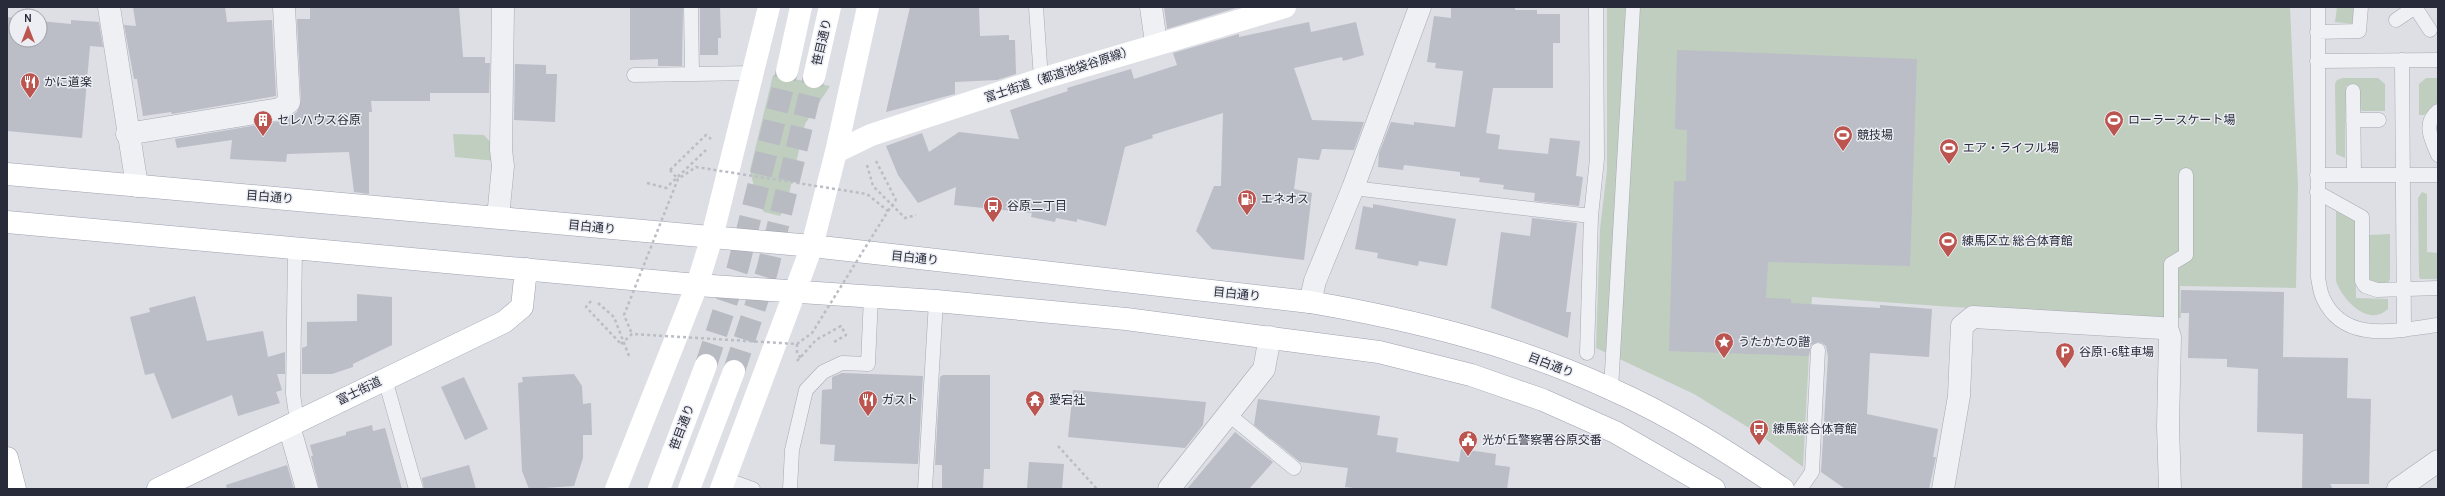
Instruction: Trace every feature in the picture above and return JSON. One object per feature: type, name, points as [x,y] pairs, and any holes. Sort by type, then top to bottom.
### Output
[{"type":"main road","points":[[616,489],[697,285],[712,237],[769,7]]},
{"type":"main road","points":[[787,71],[801,7]]},
{"type":"main road","name":"笹目通り","points":[[814,77],[830,7]]},
{"type":"main road","points":[[723,484],[812,246],[836,152],[868,7]]},
{"type":"main road","name":"富士街道（都道池袋谷原線）","points":[[836,152],[872,135],[1041,78],[1156,43],[1285,7]]},
{"type":"main road","name":"目白通り","points":[[7,174],[812,246],[1310,302],[1388,316],[1471,337],[1545,362],[1611,389],[1674,421],[1783,489]]},
{"type":"main road","points":[[7,222],[697,285],[936,301],[1126,319],[1379,352],[1471,375],[1543,400],[1614,432],[1714,489]]},
{"type":"main road","name":"富士街道","points":[[158,489],[504,322],[522,307],[526,269]]},
{"type":"main road","name":"笹目通り","points":[[659,489],[706,365]]},
{"type":"main road","points":[[689,489],[734,371]]},
{"type":"main road","points":[[7,458],[15,489]]},
{"type":"street","points":[[109,7],[127,134],[137,186]]},
{"type":"street","points":[[127,134],[280,109],[289,102],[284,7]]},
{"type":"street","points":[[498,217],[503,166],[501,150],[503,7]]},
{"type":"street","points":[[1151,7],[1156,43]]},
{"type":"street","points":[[1310,302],[1315,281],[1353,188],[1420,7]]},
{"type":"street","points":[[1943,489],[1959,396],[1962,326],[1973,318],[2161,328],[2168,331],[2170,337],[2168,426],[2170,489]]},
{"type":"street","points":[[1169,489],[1264,369],[1270,337]]},
{"type":"street","points":[[293,424],[307,489]]},
{"type":"street","points":[[2398,489],[2438,460]]},
{"type":"lane","points":[[690,7],[692,74]]},
{"type":"lane","points":[[1036,7],[1041,78]]},
{"type":"lane","points":[[1587,354],[1591,216],[1597,159],[1596,7]]},
{"type":"lane","points":[[1611,389],[1633,7]]},
{"type":"lane","points":[[2318,7],[2318,277],[2323,298],[2335,316],[2357,330],[2380,333],[2438,326]]},
{"type":"lane","points":[[2317,32],[2359,31],[2361,7]]},
{"type":"lane","points":[[2396,20],[2415,7],[2430,30]]},
{"type":"lane","points":[[2402,60],[2404,330]]},
{"type":"lane","points":[[2317,61],[2438,60]]},
{"type":"lane","points":[[634,75],[752,73]]},
{"type":"lane","points":[[2353,91],[2354,175]]},
{"type":"lane","points":[[2438,111],[2432,116],[2429,129],[2438,155]]},
{"type":"lane","points":[[2354,120],[2379,120]]},
{"type":"lane","points":[[2168,331],[2171,325],[2171,264],[2186,254],[2186,175]]},
{"type":"lane","points":[[2317,175],[2438,175]]},
{"type":"lane","points":[[1353,188],[1591,216]]},
{"type":"lane","points":[[2317,192],[2362,217],[2362,282],[2365,286],[2377,290],[2438,288]]},
{"type":"lane","points":[[293,424],[295,248]]},
{"type":"lane","points":[[790,489],[792,450],[806,390],[823,372],[842,363],[868,364],[871,296]]},
{"type":"lane","points":[[925,489],[936,301]]},
{"type":"lane","points":[[1800,489],[1812,472],[1818,350]]},
{"type":"lane","points":[[385,379],[416,489]]},
{"type":"lane","points":[[1228,414],[1294,468]]},
{"type":"lane","points":[[723,484],[753,489]]},
{"type":"path","points":[[678,179],[670,170],[706,135]]},
{"type":"path","points":[[647,183],[666,188],[708,148]]},
{"type":"path","points":[[586,306],[621,344],[632,334],[797,344],[812,332],[896,200],[875,159]]},
{"type":"path","points":[[866,163],[873,186],[905,218],[916,215]]},
{"type":"path","points":[[632,334],[624,315],[678,179],[696,166],[867,194],[888,211]]},
{"type":"path","points":[[594,299],[614,317],[629,356]]},
{"type":"path","points":[[795,363],[816,340],[841,326],[846,335]]},
{"type":"path","points":[[797,344],[797,353],[802,360]]},
{"type":"path","points":[[1058,446],[1097,489]]},
{"type":"green space","name":"練馬区立 総合体育館","points":[[1607,7],[2290,7],[2298,186],[2296,288],[2180,286],[2181,318],[1953,307],[1812,297],[1803,467],[1759,434],[1694,394],[1596,348],[1600,229],[1607,170]]},
{"type":"green space","points":[[2337,7],[2357,7],[2356,24],[2335,22]]},
{"type":"green space","points":[[773,75],[830,86],[805,124],[786,207],[780,216],[764,212],[758,203],[750,170]]},
{"type":"green space","points":[[2343,78],[2378,78],[2385,84],[2385,111],[2362,111],[2359,106],[2359,86],[2346,86],[2345,158],[2336,154],[2335,84],[2337,80]]},
{"type":"green space","points":[[2426,78],[2438,78],[2438,103],[2424,115],[2419,115],[2419,84]]},
{"type":"green space","points":[[453,134],[484,135],[491,143],[496,161],[455,157]]},
{"type":"green space","points":[[2422,192],[2427,194],[2427,252],[2438,253],[2438,279],[2420,279],[2419,276],[2418,198]]},
{"type":"green space","points":[[2336,211],[2355,221],[2356,298],[2388,299],[2388,309],[2380,314],[2372,315],[2357,309],[2344,296],[2336,281]]},
{"type":"green space","points":[[2390,234],[2390,279],[2388,283],[2374,283],[2370,280],[2369,235]]},
{"type":"building","points":[[133,7],[225,7],[227,22],[272,20],[276,96],[172,114],[171,112],[143,116],[137,79],[134,79],[124,25],[136,26]]},
{"type":"building","points":[[310,7],[459,7],[463,57],[485,57],[485,63],[490,63],[489,93],[430,93],[430,101],[371,101],[372,112],[369,112],[369,194],[354,192],[349,152],[287,154],[286,162],[230,159],[232,140],[177,148],[175,139],[282,121],[297,112],[301,101],[297,19],[310,19]]},
{"type":"building","points":[[630,7],[683,7],[682,66],[658,66],[658,59],[630,60]]},
{"type":"building","points":[[700,7],[720,7],[721,38],[718,38],[718,55],[700,55]]},
{"type":"building","points":[[910,7],[979,7],[980,36],[1009,35],[1009,40],[1015,40],[1016,74],[997,80],[955,82],[955,94],[886,112]]},
{"type":"building","points":[[1164,7],[1236,7],[1236,8],[1167,29]]},
{"type":"building","points":[[1451,7],[1515,7],[1515,10],[1537,10],[1537,14],[1560,14],[1560,43],[1553,43],[1553,88],[1493,88],[1486,133],[1500,135],[1498,149],[1548,154],[1550,138],[1580,141],[1576,176],[1583,177],[1579,206],[1534,201],[1535,193],[1503,189],[1504,185],[1479,182],[1480,178],[1460,176],[1460,172],[1404,165],[1403,170],[1378,167],[1379,153],[1391,122],[1414,125],[1414,122],[1455,127],[1463,71],[1435,68],[1436,63],[1427,62],[1434,16],[1451,18]]},
{"type":"building","points":[[7,17],[8,48],[48,48],[48,22],[71,24],[71,20],[99,22],[103,47],[90,46],[82,138],[7,131]]},
{"type":"building","points":[[1309,22],[1311,32],[1356,22],[1364,55],[1343,61],[1342,57],[1294,68],[1312,120],[1364,122],[1354,150],[1322,149],[1319,160],[1298,158],[1294,189],[1312,193],[1304,260],[1212,249],[1196,231],[1214,186],[1221,186],[1223,113],[1152,135],[1153,138],[1125,147],[1106,226],[1077,219],[1077,222],[1056,218],[1055,222],[1031,217],[1032,213],[954,205],[956,187],[918,203],[898,175],[886,146],[922,133],[929,152],[959,132],[1019,139],[1010,110],[1068,91],[1067,88],[1131,69],[1134,79],[1177,65],[1173,53],[1239,34],[1239,37]]},
{"type":"building","points":[[1677,50],[1917,59],[1910,266],[1768,262],[1766,298],[1791,299],[1791,303],[1880,308],[1880,305],[1932,309],[1929,357],[1870,353],[1867,414],[1938,429],[1933,457],[1936,457],[1929,489],[1844,488],[1821,472],[1828,357],[1826,346],[1822,343],[1818,342],[1811,345],[1809,356],[1669,351],[1674,181],[1686,181],[1687,130],[1675,129]]},
{"type":"building","points":[[515,64],[546,65],[546,74],[557,74],[555,122],[514,120]]},
{"type":"building","points":[[1373,204],[1456,219],[1447,266],[1419,261],[1418,266],[1377,258],[1378,253],[1355,249],[1363,206],[1373,208]]},
{"type":"building","points":[[1532,218],[1577,223],[1566,312],[1571,312],[1568,338],[1491,308],[1501,232],[1530,236]]},
{"type":"building","points":[[2181,290],[2284,292],[2283,357],[2348,358],[2347,398],[2371,399],[2369,484],[2330,484],[2333,489],[2302,489],[2303,434],[2257,432],[2258,369],[2227,367],[2227,359],[2188,358],[2189,313],[2181,313]]},
{"type":"building","points":[[357,294],[392,297],[392,345],[353,364],[353,367],[332,374],[302,374],[302,348],[307,346],[307,322],[357,321]]},
{"type":"building","points":[[195,296],[207,341],[263,331],[268,357],[285,352],[285,374],[277,374],[282,390],[276,392],[280,403],[238,416],[232,395],[172,419],[154,373],[145,375],[130,317],[150,312],[149,308]]},
{"type":"building","name":"ガスト","points":[[842,373],[923,376],[918,464],[834,461],[835,445],[820,444],[822,390],[832,389],[832,377]]},
{"type":"building","points":[[574,374],[582,386],[583,404],[591,403],[592,435],[583,435],[583,458],[574,486],[529,489],[522,471],[518,383],[523,382],[522,377]]},
{"type":"building","points":[[943,375],[990,375],[990,469],[984,469],[983,489],[942,489],[942,465],[935,465],[940,377]]},
{"type":"building","points":[[464,377],[488,429],[465,440],[441,387]]},
{"type":"building","points":[[1073,390],[1206,402],[1203,425],[1185,448],[1068,437]]},
{"type":"building","points":[[1258,399],[1380,416],[1377,435],[1398,438],[1396,452],[1459,462],[1461,449],[1496,454],[1495,465],[1510,467],[1507,489],[1363,489],[1345,487],[1348,468],[1300,462],[1254,425]]},
{"type":"building","points":[[372,425],[373,431],[385,428],[402,489],[319,489],[311,456],[313,456],[310,445],[346,435],[346,432]]},
{"type":"building","points":[[1235,432],[1273,462],[1249,489],[1187,489]]},
{"type":"building","points":[[1029,462],[1064,464],[1062,489],[1027,489]]},
{"type":"building","points":[[287,465],[294,489],[227,489],[226,485]]},
{"type":"building","points":[[469,465],[476,489],[424,489],[422,478]]},
{"type":"tunnel","points":[[706,365],[738,267],[787,71]]},
{"type":"tunnel","points":[[734,371],[767,271],[814,77]]},
{"type":"place","name":"かに道楽","points":[[30,99]]},
{"type":"place","name":"セレハウス谷原","points":[[263,137]]},
{"type":"place","name":"ローラースケート場","points":[[2114,137]]},
{"type":"place","name":"競技場","points":[[1843,152]]},
{"type":"place","name":"エア・ライフル場","points":[[1949,165]]},
{"type":"place","name":"エネオス","points":[[1247,216]]},
{"type":"place","name":"谷原二丁目","points":[[993,223]]},
{"type":"place","name":"練馬区立 総合体育館","points":[[1948,258]]},
{"type":"place","name":"うたかたの譜","points":[[1724,359]]},
{"type":"place","name":"谷原1-6駐車場","points":[[2065,369]]},
{"type":"place","name":"ガスト","points":[[868,417]]},
{"type":"place","name":"愛宕社","points":[[1035,417]]},
{"type":"place","name":"練馬総合体育館","points":[[1759,446]]},
{"type":"place","name":"光が丘警察署谷原交番","points":[[1468,457]]}]
